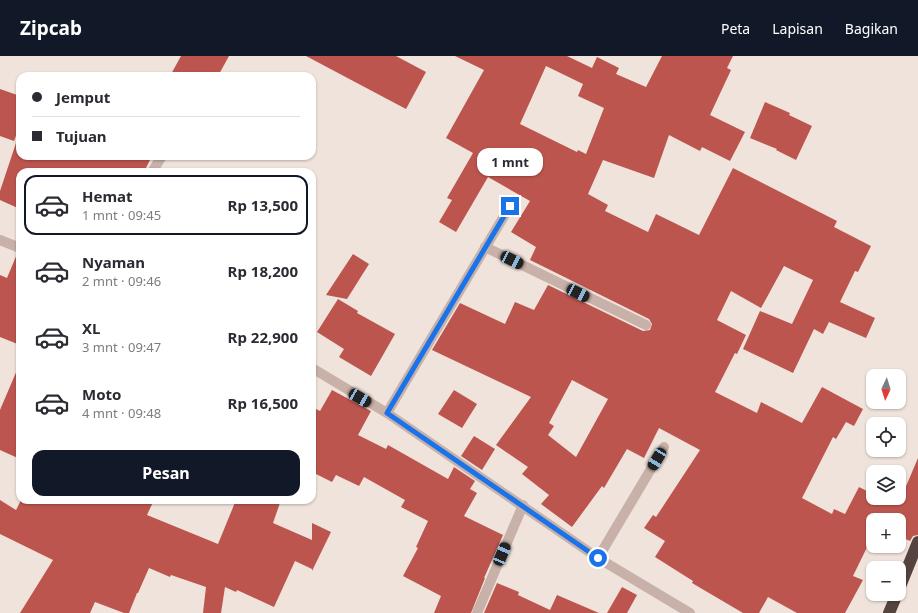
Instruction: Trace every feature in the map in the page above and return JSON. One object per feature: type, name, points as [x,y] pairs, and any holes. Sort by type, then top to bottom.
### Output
[{"type":"highway","points":[[906,572],[918,542]]},
{"type":"highway","points":[[889,613],[894,601]]},
{"type":"street","points":[[387,413],[510,206]]},
{"type":"street","points":[[0,240],[16,246]]},
{"type":"street","points":[[485,247],[646,325]]},
{"type":"street","points":[[316,370],[387,413],[456,462],[523,505],[598,558],[690,613]]},
{"type":"street","points":[[598,558],[664,447]]},
{"type":"street","points":[[477,613],[523,505]]},
{"type":"building","points":[[181,56],[229,56],[220,72],[172,72]]},
{"type":"building","points":[[306,56],[396,56],[426,72],[406,109]]},
{"type":"building","points":[[455,56],[567,56],[592,68],[597,57],[619,68],[616,74],[646,87],[662,56],[733,56],[727,68],[731,70],[710,115],[745,132],[730,161],[702,147],[700,151],[669,135],[654,178],[603,160],[588,194],[608,205],[605,211],[648,232],[656,214],[699,235],[733,168],[837,221],[834,227],[871,246],[858,272],[855,271],[840,302],[875,318],[866,338],[829,322],[823,334],[814,329],[793,373],[743,349],[760,311],[792,324],[813,280],[784,266],[761,308],[731,291],[717,320],[746,335],[715,392],[757,413],[761,402],[802,423],[822,387],[863,409],[854,426],[846,422],[836,439],[833,437],[802,498],[832,514],[834,509],[845,514],[859,487],[866,490],[866,505],[906,505],[906,486],[918,458],[918,535],[913,536],[910,541],[906,539],[906,513],[866,513],[866,549],[853,576],[863,580],[845,613],[797,613],[768,597],[759,613],[743,613],[692,583],[693,581],[655,557],[665,541],[644,528],[653,515],[656,517],[700,450],[659,428],[644,458],[627,449],[604,488],[602,486],[572,527],[541,504],[549,495],[522,474],[528,467],[496,445],[531,397],[432,350],[460,303],[505,324],[515,302],[534,310],[548,285],[643,331],[650,330],[652,324],[649,319],[530,260],[536,247],[511,232],[530,201],[488,177],[456,232],[439,222],[452,200],[447,198],[473,153],[446,138],[484,70]],"holes":[[[546,66],[583,84],[578,96],[604,108],[586,154],[578,150],[577,152],[520,124]],[[572,380],[608,399],[576,457],[548,435],[554,426],[549,423]]]},
{"type":"building","points":[[0,89],[16,95],[16,136],[14,141],[0,136]]},
{"type":"building","points":[[765,102],[790,113],[789,115],[812,126],[796,160],[776,150],[777,149],[750,138]]},
{"type":"building","points":[[16,143],[16,160],[150,160],[146,168],[16,168],[16,207],[0,200],[0,191]]},
{"type":"building","points":[[353,254],[369,264],[347,299],[326,295]]},
{"type":"building","points":[[16,256],[16,343],[0,337],[0,275],[7,278]]},
{"type":"building","points":[[338,299],[358,311],[357,313],[395,334],[371,376],[339,357],[344,349],[317,332]]},
{"type":"building","points":[[16,372],[16,457],[0,450],[0,410]]},
{"type":"building","points":[[332,390],[371,411],[358,435],[386,449],[388,445],[448,479],[454,467],[475,481],[470,489],[477,493],[464,516],[503,535],[484,578],[471,613],[434,613],[441,596],[403,576],[418,548],[416,547],[428,521],[401,507],[405,500],[364,477],[359,486],[336,475],[332,482],[316,474],[316,409],[320,411]]},
{"type":"building","points":[[454,390],[477,404],[462,428],[438,414]]},
{"type":"building","points":[[474,436],[495,449],[482,470],[461,456]]},
{"type":"building","points":[[0,500],[16,510],[19,504],[152,504],[147,515],[218,544],[234,504],[280,504],[273,523],[312,540],[312,523],[331,532],[312,571],[312,569],[295,561],[274,607],[237,590],[236,592],[225,587],[221,613],[203,613],[206,587],[171,575],[170,577],[149,568],[129,613],[124,613],[95,602],[90,613],[20,613],[53,560],[0,534]]},
{"type":"building","points":[[497,583],[519,592],[518,595],[550,610],[557,595],[599,613],[484,613]]},
{"type":"building","points":[[622,587],[637,595],[627,613],[607,613]]},
{"type":"route","points":[[510,206],[387,413],[456,462],[523,505],[598,558]]}]
